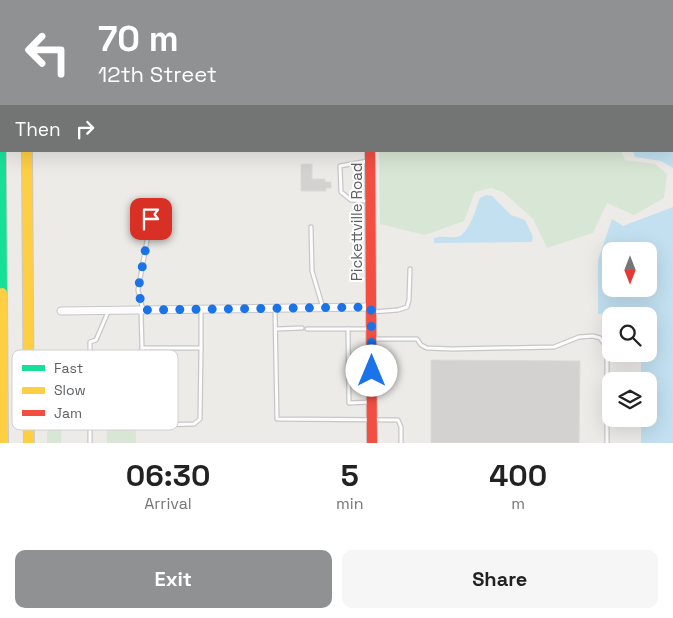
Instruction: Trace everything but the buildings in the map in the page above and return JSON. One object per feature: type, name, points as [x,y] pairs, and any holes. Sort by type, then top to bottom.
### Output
[{"type":"main road","points":[[1,152],[3,443]]},
{"type":"main road","points":[[27,152],[28,350]]},
{"type":"main road","name":"Pickettville Road","points":[[370,156],[372,443]]},
{"type":"main road","points":[[29,430],[29,443]]},
{"type":"street","points":[[61,311],[371,309]]},
{"type":"lane","points":[[370,156],[340,166],[340,174],[341,192],[351,200],[370,202]]},
{"type":"lane","points":[[151,219],[138,290],[142,310],[142,348],[201,348]]},
{"type":"lane","points":[[310,227],[312,271],[323,308]]},
{"type":"lane","points":[[371,309],[398,310],[407,307],[410,269]]},
{"type":"lane","points":[[275,309],[277,419],[398,420],[401,427],[401,443]]},
{"type":"lane","points":[[178,424],[194,424],[200,419],[201,310]]},
{"type":"lane","points":[[90,350],[90,342],[96,340],[108,311]]},
{"type":"lane","points":[[276,328],[348,329],[371,334],[418,339],[421,345],[427,348],[452,349],[554,347],[579,337],[593,336],[600,338],[607,348],[607,443]]},
{"type":"lane","points":[[348,329],[349,403],[372,402]]},
{"type":"lane","points":[[90,430],[90,443]]},
{"type":"green space","points":[[379,152],[621,152],[625,160],[655,164],[667,174],[664,198],[634,215],[607,203],[593,233],[547,248],[533,219],[503,192],[491,188],[475,192],[464,221],[425,235],[380,224]]},
{"type":"green space","points":[[49,430],[61,430],[61,443],[47,443]]},
{"type":"green space","points":[[107,430],[136,430],[136,443],[107,443]]},
{"type":"water","points":[[633,152],[673,152],[673,168],[661,161],[635,157]]},
{"type":"water","points":[[486,195],[492,196],[511,215],[525,220],[533,237],[532,242],[434,243],[434,238],[437,237],[457,237],[461,235],[472,221],[480,198]]},
{"type":"water","points":[[673,207],[673,443],[641,443],[641,427],[657,427],[657,372],[641,372],[641,362],[657,362],[657,307],[602,307],[602,314],[598,314],[598,260],[602,248],[602,298],[658,298],[658,242],[604,242],[612,219],[623,226]]},
{"type":"traffic: fast","points":[[1,152],[2,293]]},
{"type":"traffic: slow","points":[[27,152],[28,350]]},
{"type":"traffic: slow","points":[[2,293],[3,443]]},
{"type":"traffic: slow","points":[[29,430],[29,443]]},
{"type":"traffic: jam","points":[[370,152],[372,443]]},
{"type":"route","points":[[151,219],[138,290],[143,310],[371,307],[372,371]]}]
